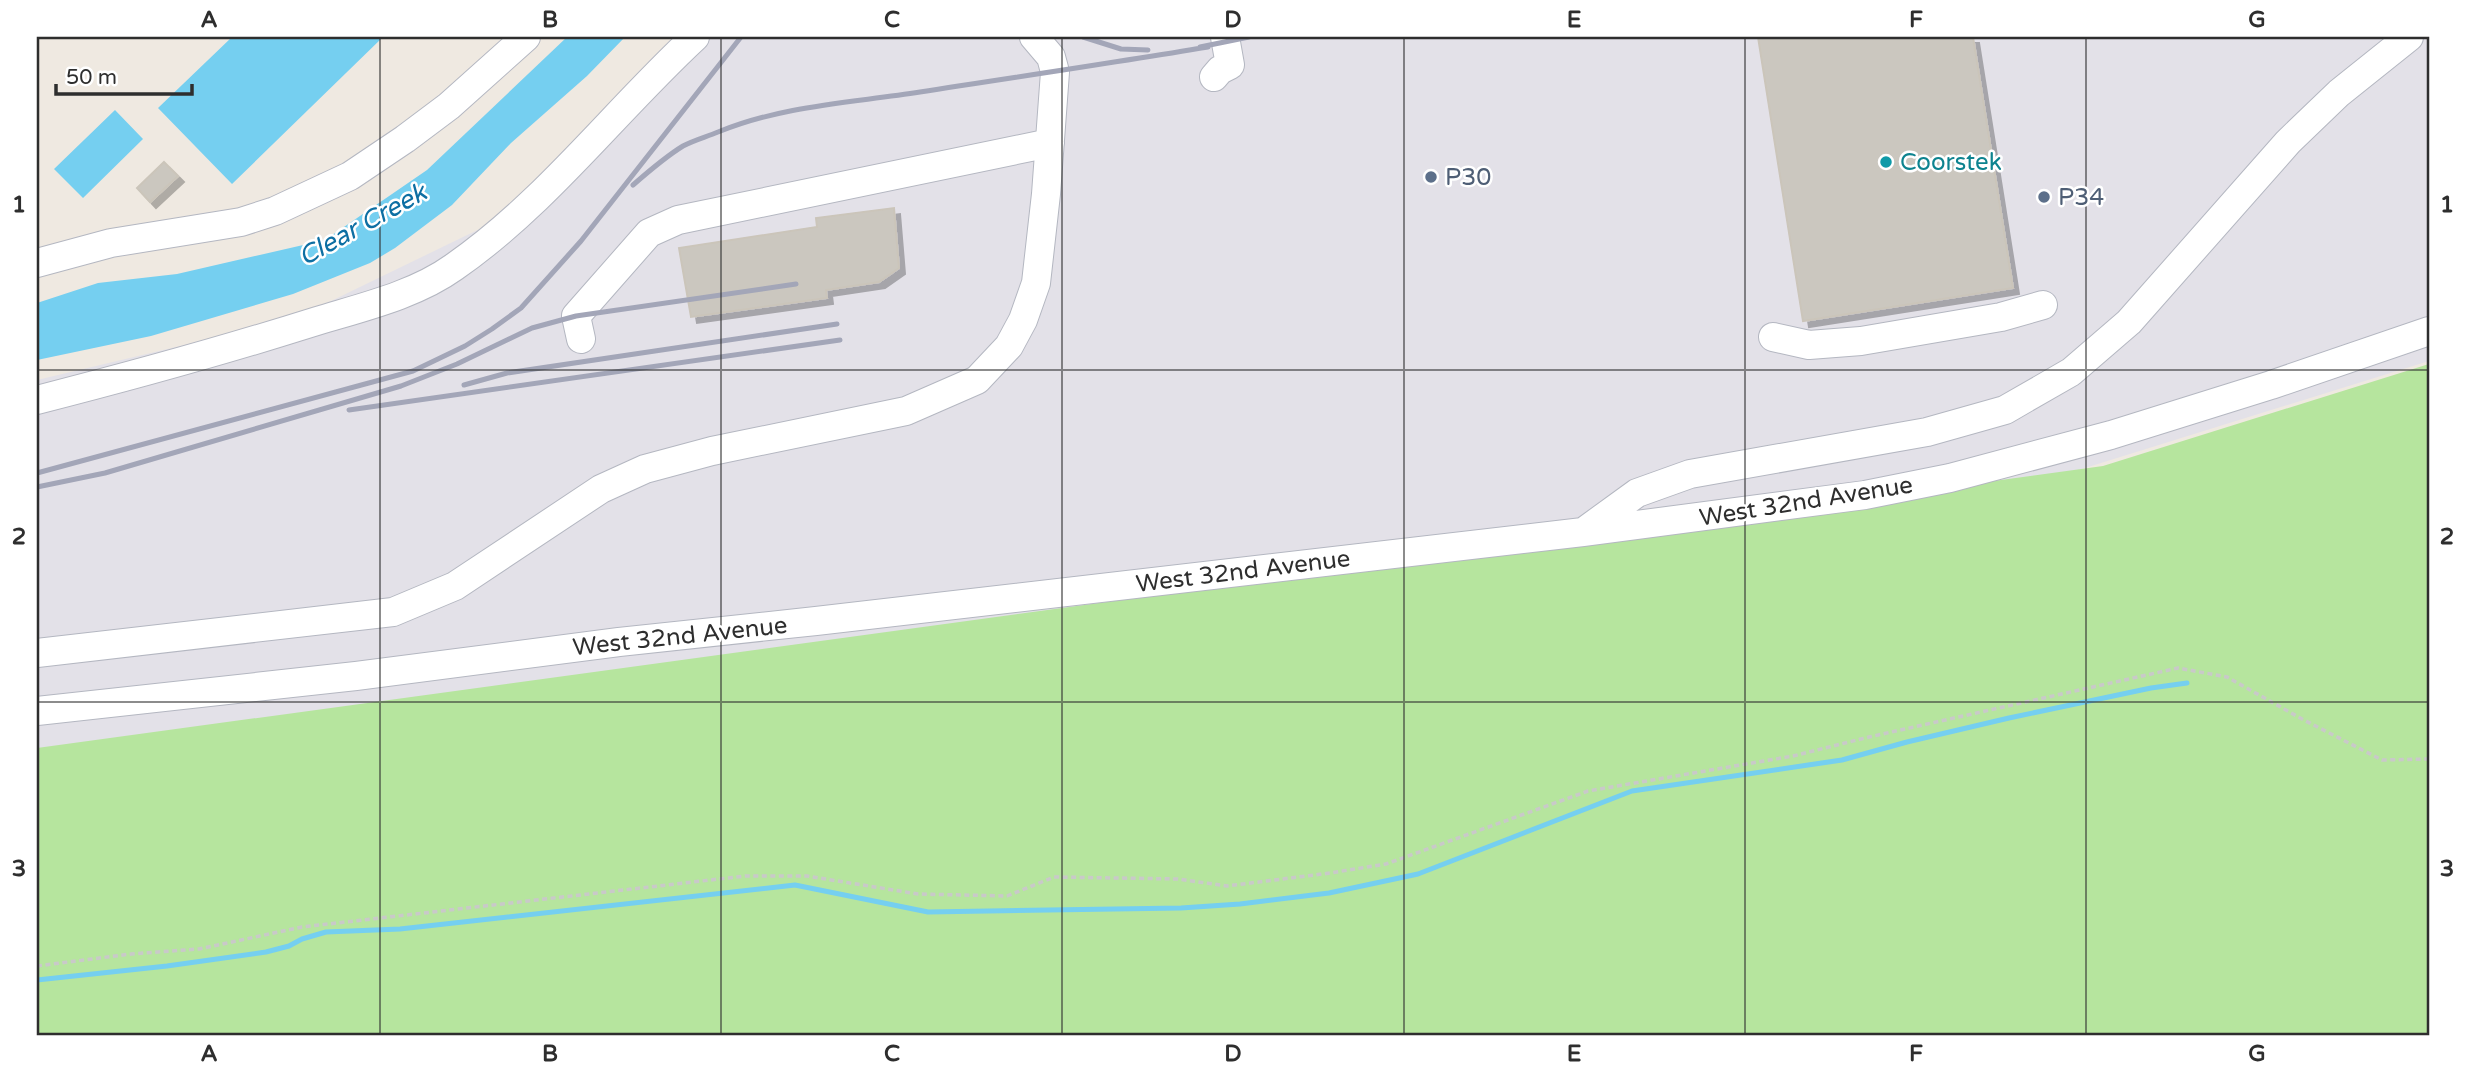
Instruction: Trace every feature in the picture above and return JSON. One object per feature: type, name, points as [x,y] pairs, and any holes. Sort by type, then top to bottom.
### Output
[{"type":"street","points":[[37,263],[111,243],[241,222],[275,211],[350,176],[405,139],[449,106],[526,37]]},
{"type":"street","points":[[37,400],[275,335],[425,284],[452,269],[494,237],[567,169],[695,37]]},
{"type":"street","points":[[1214,77],[1230,65],[1225,37]]},
{"type":"street","points":[[1583,532],[1637,493],[1690,474],[1927,432],[2005,410],[2071,372],[2129,322],[2288,142],[2339,93],[2409,37]]},
{"type":"street","points":[[37,653],[393,612],[455,586],[601,489],[645,469],[712,451],[906,411],[977,380],[1009,346],[1023,320],[1036,283],[1055,72],[1047,39]]},
{"type":"street","points":[[581,339],[576,316],[649,233],[678,219],[1050,143]]},
{"type":"street","points":[[1773,337],[1809,345],[1861,341],[2001,317],[2043,305]]},
{"type":"street","name":"West 32nd Avenue","points":[[37,711],[1583,532],[1865,495],[1950,478],[2111,435],[2271,385],[2429,331]]},
{"type":"path","points":[[37,966],[131,954],[199,949],[302,927],[745,876],[807,876],[918,894],[1007,895],[1054,877],[1178,879],[1227,886],[1330,873],[1386,864],[1588,791],[1793,756],[2178,668],[2227,677],[2382,760],[2429,759]]},
{"type":"shaded area","points":[[700,37],[2429,37],[2429,361],[1760,569],[37,749],[37,380],[294,319],[529,205]]},
{"type":"green space","points":[[2429,364],[2429,1035],[37,1035],[37,748],[2103,466]]},
{"type":"water","points":[[232,37],[383,37],[232,184],[158,108]]},
{"type":"water","name":"Clear Creek","points":[[567,37],[625,37],[587,76],[511,143],[452,205],[395,248],[370,263],[293,294],[151,336],[37,360],[37,303],[98,283],[177,274],[325,240],[427,170]]},
{"type":"water","points":[[115,110],[143,139],[83,198],[54,169]]},
{"type":"building","name":"Coorstek","points":[[1758,37],[1973,37],[2013,288],[1803,321]]},
{"type":"building","points":[[164,162],[178,176],[150,202],[137,188]]},
{"type":"building","points":[[894,208],[899,268],[879,282],[826,290],[827,298],[691,317],[679,248],[817,227],[816,218]]},
{"type":"waterway","points":[[37,980],[266,952],[326,932],[400,929],[795,885],[928,912],[1181,908],[1329,893],[1418,874],[1632,791],[1842,760],[2009,718],[2187,683]]},
{"type":"railway","points":[[37,473],[413,371],[465,346],[521,308],[581,241],[741,37]]},
{"type":"railway","points":[[1083,37],[1121,49],[1148,50]]},
{"type":"railway","points":[[1200,47],[1249,37]]},
{"type":"railway","points":[[633,185],[683,146],[768,116],[818,106],[1208,47]]},
{"type":"railway","points":[[37,487],[105,473],[401,386],[457,364],[532,328],[576,316],[796,284]]},
{"type":"railway","points":[[464,385],[507,373],[837,324]]},
{"type":"railway","points":[[349,410],[840,340]]},
{"type":"place","name":"Coorstek","points":[[1886,162]]},
{"type":"place","name":"P30","points":[[1431,177]]},
{"type":"place","name":"P34","points":[[2044,197]]}]
